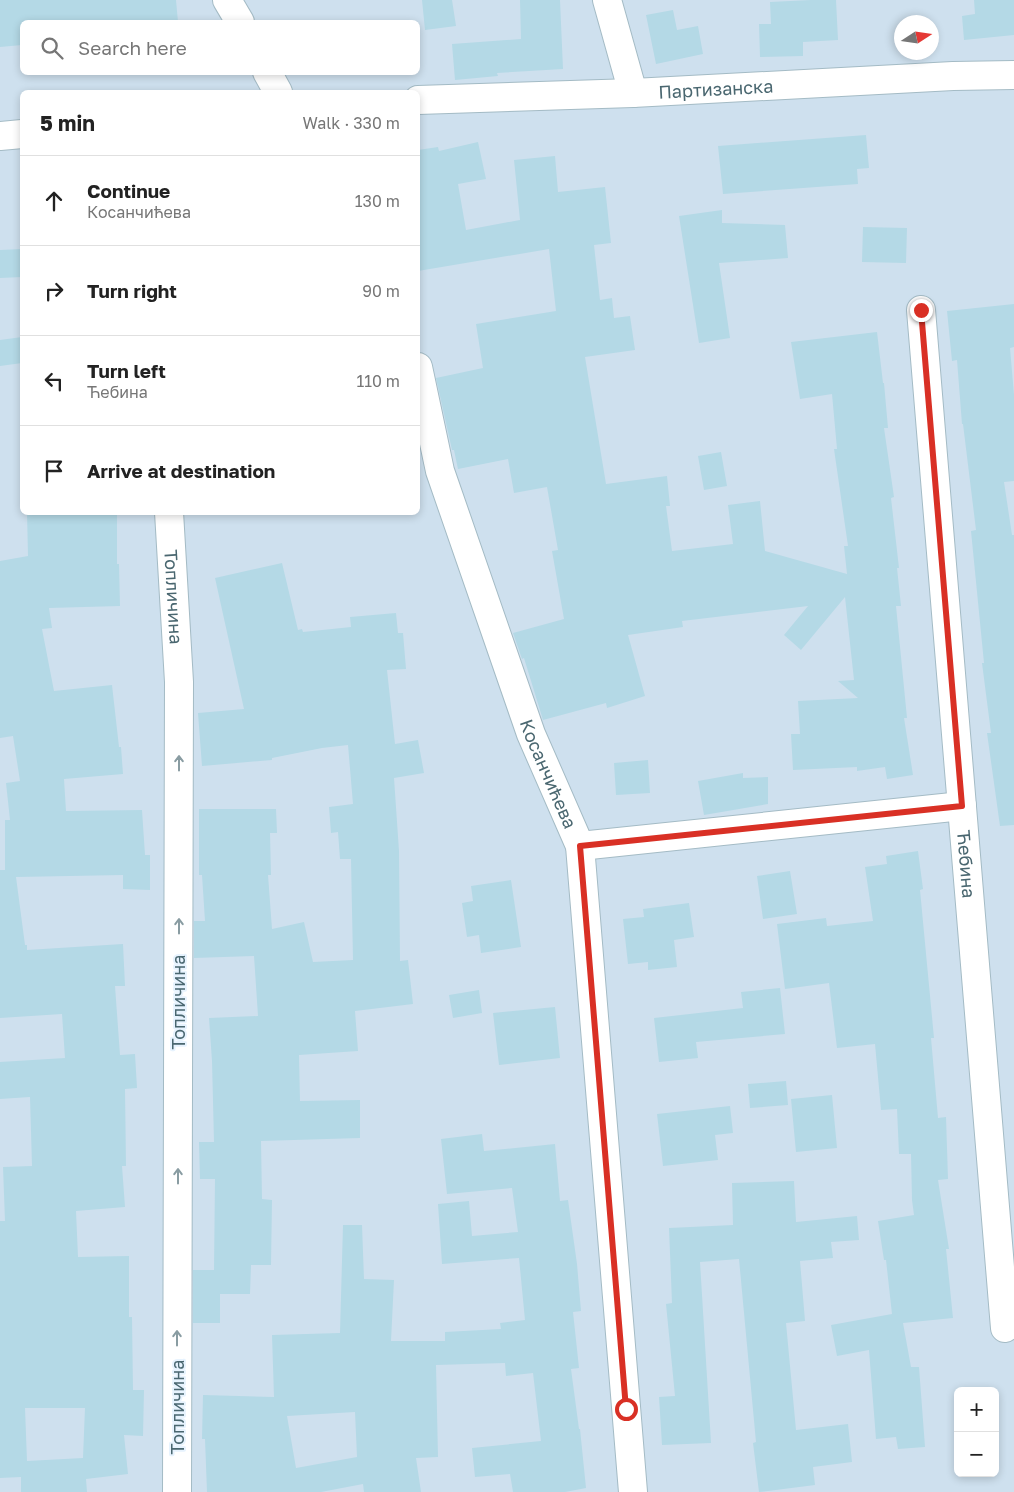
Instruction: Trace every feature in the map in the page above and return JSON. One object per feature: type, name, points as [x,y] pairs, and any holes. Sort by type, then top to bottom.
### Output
[{"type":"street","points":[[227,0],[239,20]]},
{"type":"street","points":[[607,0],[633,93]]},
{"type":"street","points":[[269,75],[277,90]]},
{"type":"street","name":"Партизанска","points":[[420,100],[633,93],[952,76],[1014,75]]},
{"type":"street","points":[[0,136],[20,134]]},
{"type":"street","name":"Ћебина","points":[[921,310],[1005,1328]]},
{"type":"street","name":"Косанчићева","points":[[420,376],[440,471],[531,734],[580,846],[633,1492]]},
{"type":"street","name":"Топличина","points":[[169,515],[179,682],[177,1492]]},
{"type":"street","points":[[580,846],[962,806]]},
{"type":"shaded area","points":[[0,0],[1014,0],[1014,1492],[0,1492]]},
{"type":"building","points":[[0,0],[176,0],[178,20],[20,20],[20,45],[0,47]]},
{"type":"building","points":[[422,0],[452,0],[456,26],[425,30]]},
{"type":"building","points":[[520,0],[560,0],[563,69],[497,73],[498,76],[455,80],[452,44],[521,39]]},
{"type":"building","points":[[836,0],[838,40],[803,42],[803,56],[760,57],[759,24],[771,24],[770,2]]},
{"type":"building","points":[[974,0],[1014,0],[1014,35],[964,40],[962,16],[975,14]]},
{"type":"building","points":[[673,10],[677,30],[698,26],[703,54],[656,64],[646,15]]},
{"type":"building","points":[[866,135],[869,168],[857,169],[858,184],[723,194],[718,146]]},
{"type":"building","points":[[478,142],[486,179],[458,184],[466,230],[520,220],[514,160],[555,156],[558,192],[605,187],[611,243],[594,245],[600,300],[612,298],[614,318],[630,316],[635,350],[585,357],[606,484],[667,476],[670,506],[666,506],[672,551],[733,544],[728,505],[760,501],[765,551],[847,574],[844,546],[848,546],[834,449],[837,449],[832,394],[800,399],[791,342],[877,332],[884,383],[888,428],[884,428],[894,497],[891,498],[899,568],[897,568],[901,606],[896,606],[907,718],[904,718],[913,775],[887,779],[885,767],[857,771],[857,767],[793,770],[791,734],[800,734],[798,701],[858,698],[838,681],[854,680],[845,597],[801,650],[784,635],[808,606],[682,621],[683,627],[628,635],[645,696],[607,708],[606,703],[543,720],[524,658],[522,659],[513,633],[564,619],[552,551],[558,550],[547,487],[514,493],[508,459],[458,469],[436,378],[483,368],[476,324],[556,311],[549,249],[420,271],[420,150],[438,147],[439,151]]},
{"type":"building","points":[[722,210],[722,223],[785,225],[788,258],[719,263],[730,338],[699,343],[679,216]]},
{"type":"building","points":[[863,227],[907,228],[906,263],[862,262]]},
{"type":"building","points":[[20,249],[20,277],[0,278],[0,250]]},
{"type":"building","points":[[1014,304],[1014,347],[1010,348],[1014,395],[1014,481],[1004,482],[1012,535],[1014,535],[1014,825],[1000,826],[987,733],[991,733],[982,663],[984,663],[971,531],[976,530],[962,424],[957,360],[952,361],[947,311]]},
{"type":"building","points":[[20,337],[20,363],[0,366],[0,340]]},
{"type":"building","points":[[721,452],[727,486],[704,490],[698,456]]},
{"type":"building","points":[[27,515],[117,515],[117,564],[119,564],[120,606],[49,608],[52,628],[42,629],[54,691],[112,685],[119,747],[121,747],[123,774],[64,779],[66,811],[142,810],[145,855],[150,855],[150,890],[123,889],[123,875],[16,877],[27,950],[123,944],[125,986],[115,986],[120,1055],[135,1054],[137,1088],[125,1089],[126,1166],[122,1166],[125,1207],[76,1211],[78,1257],[129,1256],[129,1317],[132,1317],[133,1390],[144,1390],[143,1436],[124,1435],[128,1474],[86,1479],[87,1492],[21,1492],[21,1477],[0,1478],[0,1221],[5,1221],[3,1167],[32,1166],[30,1097],[0,1099],[0,1062],[65,1058],[62,1014],[0,1018],[0,870],[5,870],[5,820],[10,820],[6,783],[20,781],[13,736],[0,738],[0,561],[28,556]],"holes":[[[25,1408],[85,1408],[83,1458],[27,1461]]]},
{"type":"building","points":[[282,563],[298,630],[302,629],[303,632],[351,627],[350,617],[396,613],[398,633],[403,633],[406,669],[387,670],[395,744],[418,740],[424,773],[394,778],[399,851],[400,961],[408,960],[413,1004],[355,1011],[358,1051],[299,1055],[300,1101],[360,1100],[360,1138],[261,1141],[262,1199],[272,1200],[271,1265],[251,1265],[250,1294],[220,1294],[220,1323],[193,1323],[193,1270],[214,1270],[215,1179],[200,1179],[199,1142],[214,1142],[209,1018],[258,1016],[254,956],[194,958],[194,921],[205,921],[202,875],[199,875],[199,809],[276,809],[277,833],[270,833],[271,875],[268,875],[272,929],[304,922],[313,962],[353,960],[351,859],[340,859],[338,832],[331,833],[329,807],[353,804],[348,745],[322,748],[272,758],[272,760],[202,766],[198,713],[244,709],[215,578]]},
{"type":"building","points":[[648,760],[650,793],[616,795],[614,763]]},
{"type":"building","points":[[743,773],[743,778],[768,777],[768,804],[704,815],[698,781]]},
{"type":"building","points":[[918,851],[923,889],[920,890],[934,1038],[931,1038],[938,1118],[946,1117],[948,1179],[938,1180],[949,1249],[946,1249],[953,1318],[903,1323],[911,1367],[919,1367],[925,1447],[898,1449],[896,1437],[876,1439],[869,1350],[837,1356],[831,1325],[892,1314],[886,1260],[884,1260],[878,1221],[914,1215],[911,1154],[899,1154],[897,1109],[881,1110],[875,1044],[837,1048],[829,983],[785,989],[777,924],[826,918],[827,926],[873,921],[865,867],[887,864],[886,856]]},
{"type":"building","points":[[790,871],[797,914],[763,919],[757,876]]},
{"type":"building","points":[[511,880],[521,947],[481,953],[479,935],[467,937],[462,903],[473,901],[471,886]]},
{"type":"building","points":[[689,903],[694,937],[674,940],[677,967],[648,970],[648,962],[628,964],[623,919],[644,917],[643,909]]},
{"type":"building","points":[[780,988],[785,1034],[696,1042],[698,1058],[659,1062],[654,1018],[743,1008],[741,992]]},
{"type":"building","points":[[479,990],[482,1013],[453,1018],[449,995]]},
{"type":"building","points":[[555,1007],[560,1058],[499,1065],[493,1013]]},
{"type":"building","points":[[786,1081],[788,1105],[750,1108],[748,1084]]},
{"type":"building","points":[[832,1095],[837,1148],[796,1152],[791,1099]]},
{"type":"building","points":[[730,1106],[733,1133],[715,1135],[718,1160],[663,1166],[657,1114]]},
{"type":"building","points":[[482,1134],[484,1151],[555,1144],[560,1201],[568,1200],[577,1264],[581,1311],[573,1312],[579,1368],[571,1369],[586,1488],[565,1492],[513,1492],[510,1474],[475,1477],[472,1448],[541,1441],[533,1373],[506,1376],[505,1363],[436,1365],[438,1457],[416,1458],[421,1492],[364,1492],[363,1484],[321,1492],[207,1492],[205,1439],[202,1439],[203,1395],[274,1397],[272,1335],[340,1333],[343,1225],[362,1225],[364,1279],[394,1280],[391,1341],[445,1341],[445,1332],[501,1329],[500,1323],[525,1320],[519,1258],[442,1264],[438,1204],[469,1201],[472,1236],[518,1232],[512,1188],[447,1194],[441,1139]],"holes":[[[355,1412],[357,1457],[296,1468],[287,1416]]]},
{"type":"building","points":[[794,1181],[796,1222],[857,1216],[859,1240],[831,1242],[833,1258],[800,1261],[805,1321],[786,1323],[796,1430],[848,1424],[852,1462],[813,1467],[815,1485],[759,1492],[753,1443],[756,1442],[739,1259],[700,1262],[711,1443],[662,1445],[659,1397],[675,1396],[666,1304],[672,1303],[669,1228],[733,1225],[732,1183]]},
{"type":"route","points":[[626,1409],[580,846],[962,806],[921,310]]}]
